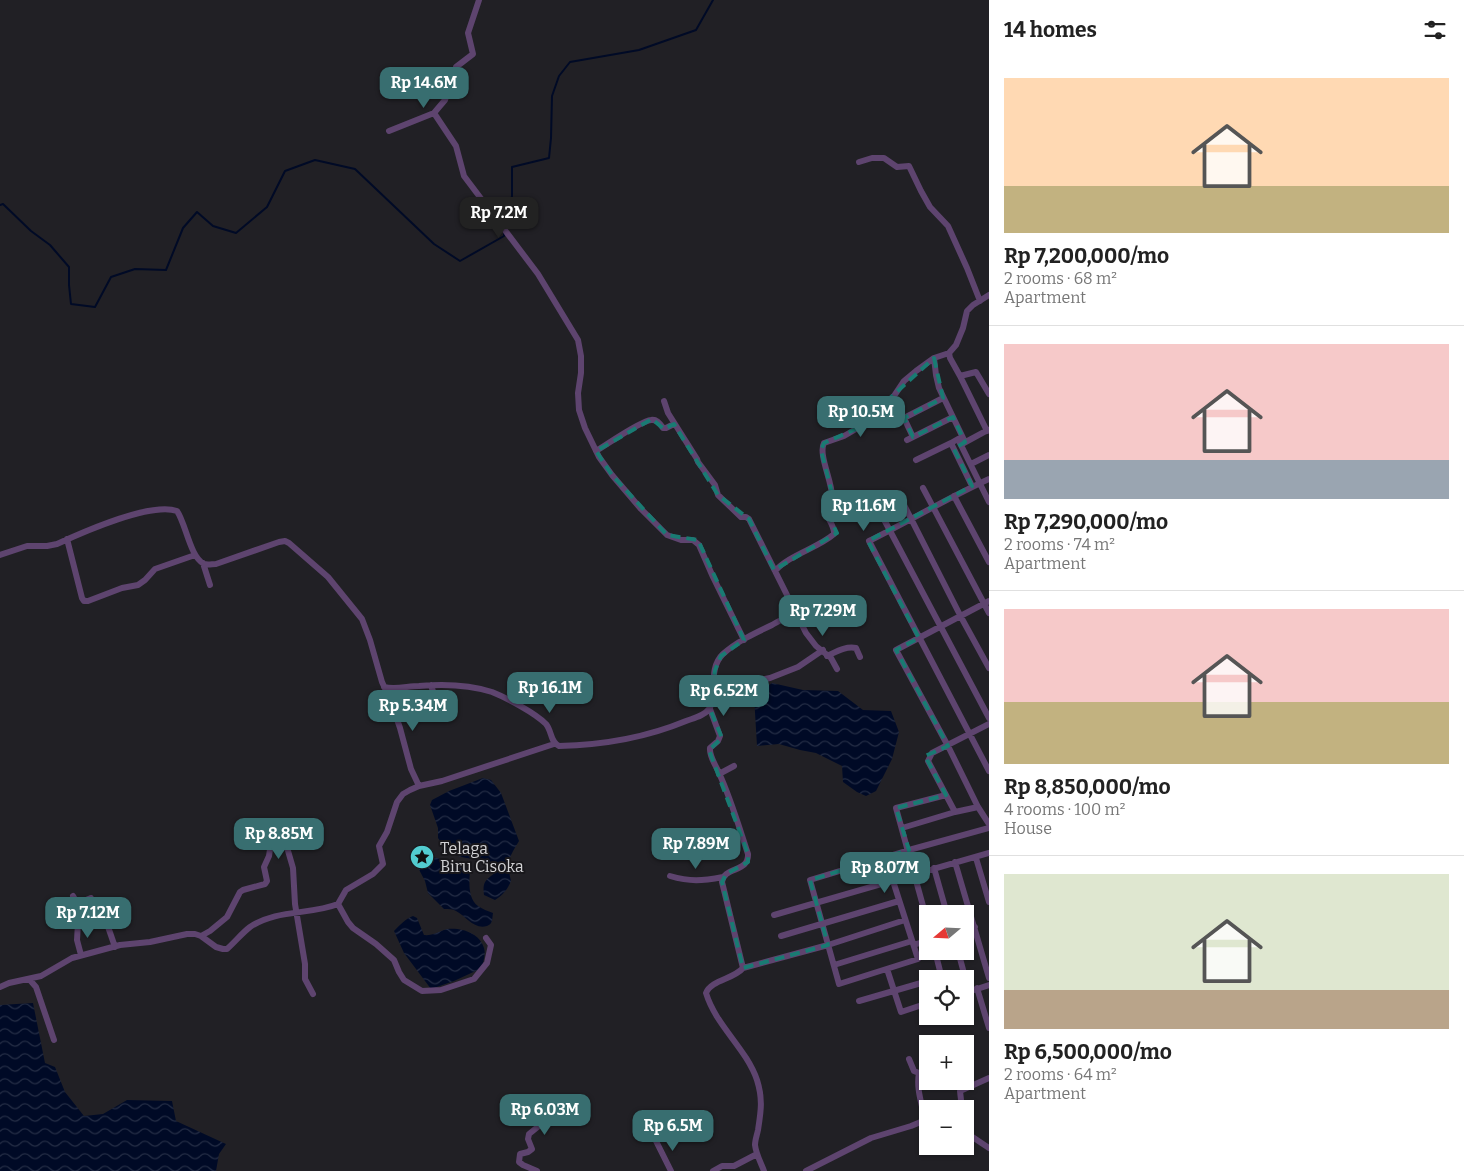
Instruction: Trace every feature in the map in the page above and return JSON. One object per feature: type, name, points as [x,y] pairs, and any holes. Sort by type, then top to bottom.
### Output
[{"type":"street","points":[[389,131],[434,112],[445,100],[449,89],[456,82],[456,67],[473,54],[468,34],[479,0]]},
{"type":"street","points":[[434,112],[456,146],[464,176],[538,274],[578,340],[581,356],[578,393],[579,410],[596,451],[612,476],[667,535],[681,540],[693,540],[699,545],[744,640]]},
{"type":"street","points":[[859,162],[872,158],[884,158],[898,167],[909,166],[930,207],[948,226],[980,301]]},
{"type":"street","points":[[775,571],[834,534],[834,527],[825,508],[832,496],[831,484],[821,450],[824,443],[844,436],[856,429],[894,396],[904,381],[934,358],[949,353],[956,345],[967,311],[989,295]]},
{"type":"street","points":[[949,353],[988,431],[963,444]]},
{"type":"street","points":[[934,358],[939,388],[953,417],[979,484],[989,502]]},
{"type":"street","points":[[960,376],[976,372],[989,394]]},
{"type":"street","points":[[943,398],[904,418],[910,438],[953,417]]},
{"type":"street","points":[[664,401],[674,424],[715,485],[718,495],[741,517],[746,517],[749,520],[806,633],[816,646],[831,658],[837,669]]},
{"type":"street","points":[[596,451],[638,425],[652,419],[658,421],[663,428],[674,424]]},
{"type":"street","points":[[916,460],[958,439],[963,444]]},
{"type":"street","points":[[951,443],[972,486]]},
{"type":"street","points":[[971,464],[989,455]]},
{"type":"street","points":[[989,479],[972,486],[869,541],[989,770]]},
{"type":"street","points":[[924,488],[987,603],[989,613]]},
{"type":"street","points":[[954,496],[989,562]]},
{"type":"street","points":[[900,497],[989,668]]},
{"type":"street","points":[[0,555],[27,546],[47,546],[144,512],[172,509],[180,515],[196,554],[203,563],[210,585]]},
{"type":"street","points":[[879,510],[989,718]]},
{"type":"street","points":[[67,539],[84,601],[122,588],[138,585],[155,569],[196,554]]},
{"type":"street","points":[[203,563],[208,565],[216,564],[279,542],[289,543],[328,577],[359,614],[370,640],[382,682],[400,728],[411,769],[419,786]]},
{"type":"street","points":[[987,603],[896,650],[948,746],[978,807],[989,824]]},
{"type":"street","points":[[670,876],[679,879],[704,881],[723,877],[748,860],[748,854],[736,817],[709,750],[718,741],[720,736],[711,705],[714,675],[719,659],[726,652],[794,611]]},
{"type":"street","points":[[0,987],[9,983],[41,976],[72,958],[81,955],[186,934],[201,936],[216,947],[227,949],[251,926],[284,914],[328,908],[338,904],[346,890],[380,868],[383,861],[379,846],[387,832],[397,802],[404,794],[419,786],[442,781],[554,744],[568,746],[650,735],[703,714],[711,705],[746,683],[770,678],[798,667],[825,653],[853,647],[856,648],[860,656]]},
{"type":"street","points":[[384,687],[431,685],[476,688],[495,693],[517,704],[546,724],[554,744]]},
{"type":"street","points":[[431,685],[440,708]]},
{"type":"street","points":[[955,812],[928,761],[932,753],[989,724]]},
{"type":"street","points":[[719,774],[734,766]]},
{"type":"street","points":[[923,905],[896,808],[946,795]]},
{"type":"street","points":[[902,828],[978,807]]},
{"type":"street","points":[[201,936],[227,917],[240,892],[266,883],[264,864],[269,856],[271,843],[284,827],[297,826]]},
{"type":"street","points":[[893,881],[918,959],[839,984],[810,880],[989,828]]},
{"type":"street","points":[[280,832],[284,837],[293,868],[296,913],[305,964],[305,979],[313,994]]},
{"type":"street","points":[[774,915],[989,853]]},
{"type":"street","points":[[976,858],[989,902]]},
{"type":"street","points":[[955,862],[989,978]]},
{"type":"street","points":[[934,868],[944,905]]},
{"type":"street","points":[[723,877],[722,882],[743,968]]},
{"type":"street","points":[[73,896],[82,904],[88,920]]},
{"type":"street","points":[[82,904],[91,898]]},
{"type":"street","points":[[781,936],[899,901]]},
{"type":"street","points":[[338,904],[353,928],[376,944],[394,960],[404,980],[422,991],[441,990],[474,979],[487,964],[491,945],[486,938]]},
{"type":"street","points":[[81,955],[77,940],[77,925],[99,916],[105,918],[115,947]]},
{"type":"street","points":[[764,1171],[755,1144],[762,1108],[756,1079],[744,1053],[718,1019],[706,993],[708,989],[739,973],[743,968],[828,945],[905,920]]},
{"type":"street","points":[[834,965],[919,942]]},
{"type":"street","points":[[887,969],[901,1012],[919,1006]]},
{"type":"street","points":[[29,979],[36,987],[54,1040]]},
{"type":"street","points":[[859,1001],[919,983]]},
{"type":"street","points":[[974,989],[989,985]]},
{"type":"street","points":[[977,988],[989,1028]]},
{"type":"street","points":[[909,1059],[914,1071],[919,1073],[917,1080],[921,1100]]},
{"type":"street","points":[[961,1100],[960,1090],[989,1078]]},
{"type":"street","points":[[537,1171],[520,1163],[520,1154],[532,1149],[528,1139],[529,1134],[550,1117],[546,1108]]},
{"type":"street","points":[[806,1171],[871,1138],[919,1123]]},
{"type":"street","points":[[974,1138],[989,1148]]},
{"type":"street","points":[[656,1141],[670,1171]]},
{"type":"street","points":[[714,1171],[722,1166],[733,1165],[757,1154]]},
{"type":"highlighted area","points":[[934,358],[943,398],[904,418],[913,437],[953,417],[965,442],[954,449],[972,486],[868,541],[919,638],[896,650],[948,746],[925,756],[946,795],[896,808],[909,850],[810,880],[828,945],[743,968],[722,882],[726,874],[748,862],[748,854],[709,750],[722,738],[710,709],[715,670],[721,656],[744,640],[698,540],[667,535],[612,475],[596,451],[652,419],[664,429],[674,424],[718,495],[749,519],[774,570],[837,533],[825,508],[833,497],[821,450],[824,443],[856,429]]},
{"type":"water","points":[[772,683],[803,690],[838,691],[863,710],[891,711],[899,732],[892,759],[876,791],[866,796],[857,792],[843,782],[842,766],[816,753],[779,744],[757,746],[754,696]]},
{"type":"water","name":"Telaga Biru Cisoka","points":[[483,778],[491,780],[501,793],[519,841],[509,860],[511,881],[504,892],[495,900],[484,895],[484,884],[501,865],[495,861],[482,863],[452,854],[438,838],[438,828],[430,805],[432,800],[449,791]]},
{"type":"water","name":"Telaga Biru Cisoka","points":[[421,852],[448,861],[448,865],[465,865],[470,871],[469,885],[472,899],[480,907],[493,913],[490,924],[482,927],[478,926],[455,910],[444,909],[428,893],[425,881],[415,862]]},
{"type":"water","points":[[413,916],[417,918],[424,935],[430,935],[447,929],[458,929],[469,932],[478,938],[482,943],[485,955],[482,968],[431,989],[404,953],[394,931],[405,920]]},
{"type":"water","points":[[33,1003],[45,1063],[55,1067],[65,1092],[84,1116],[103,1114],[127,1100],[172,1101],[176,1121],[226,1144],[219,1154],[216,1171],[0,1171],[0,1005]]},
{"type":"waterway","points":[[505,228],[512,196],[512,167],[549,158],[552,96],[559,76],[570,62],[639,50],[696,30],[713,0]]},
{"type":"waterway","points":[[0,205],[3,204],[31,231],[50,245],[69,267],[71,304],[95,307],[111,277],[135,269],[166,270],[183,228],[197,212],[213,226],[236,233],[267,207],[285,171],[315,160],[355,169],[434,244],[460,261],[504,236],[504,232]]},
{"type":"place","name":"Telaga Biru Cisoka","points":[[422,857]]}]
